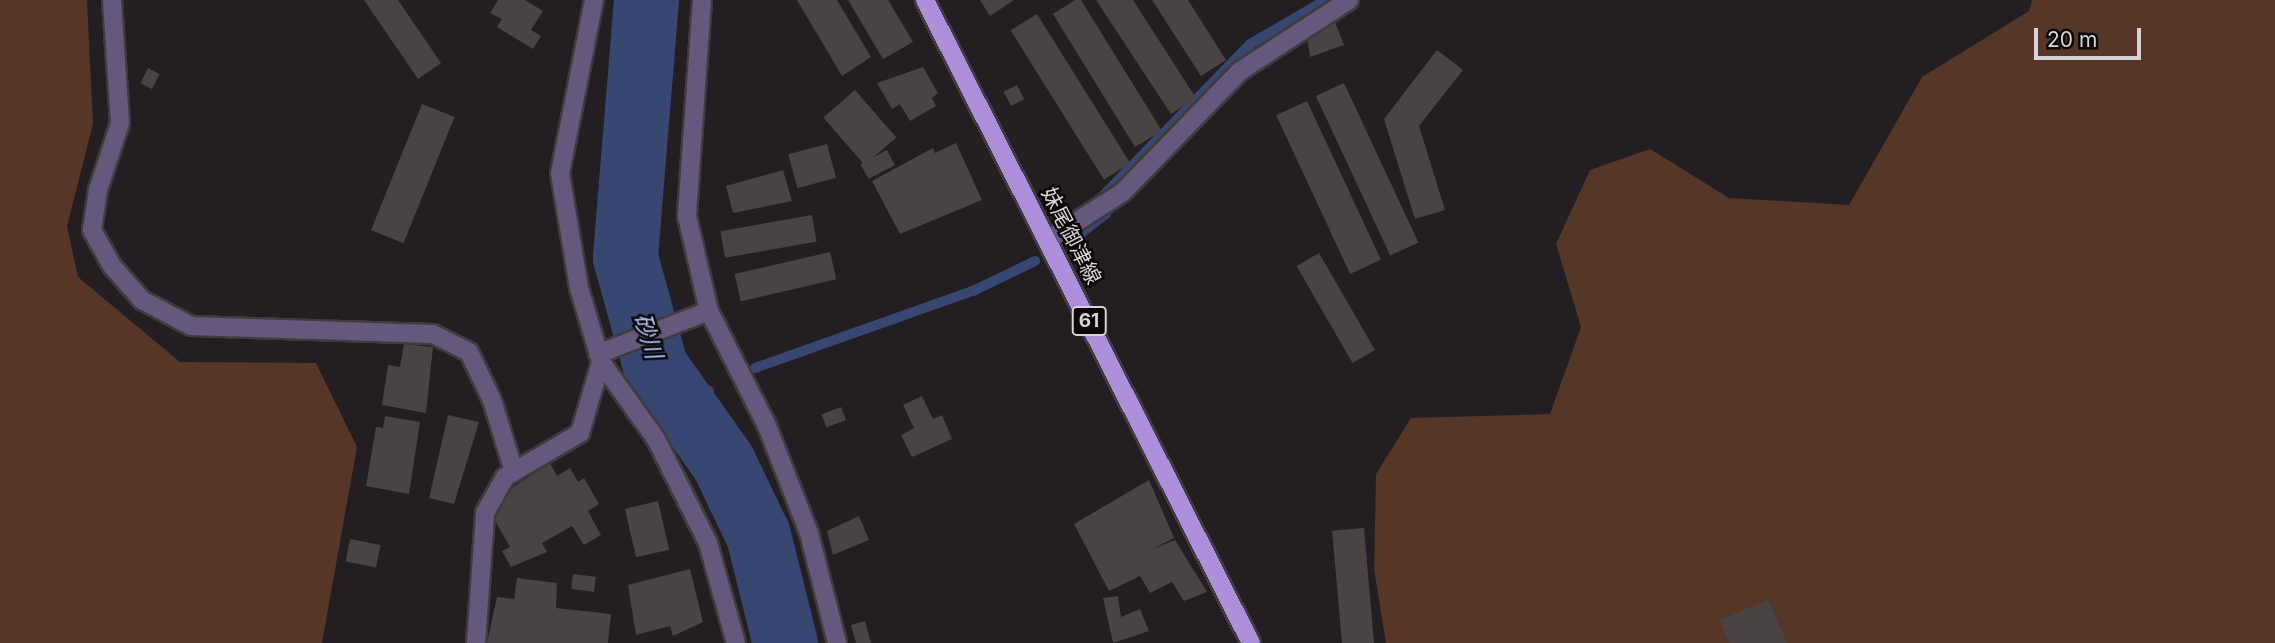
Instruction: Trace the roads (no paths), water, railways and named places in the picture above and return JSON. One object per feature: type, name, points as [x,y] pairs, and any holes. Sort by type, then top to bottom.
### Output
[{"type":"main road","name":"妹尾御津線","points":[[925,0],[1251,643]]},
{"type":"street","points":[[112,0],[120,124],[98,190],[93,230],[112,267],[142,300],[191,326],[433,334],[469,352],[492,400],[514,472]]},
{"type":"street","points":[[594,0],[560,173],[579,288],[600,358],[656,439],[708,543],[736,643]]},
{"type":"street","points":[[702,0],[687,216],[709,311],[767,426],[804,522],[837,643]]},
{"type":"street","points":[[1048,240],[1123,192],[1240,71],[1349,0]]},
{"type":"street","points":[[600,358],[709,311]]},
{"type":"street","points":[[476,643],[485,513],[514,472],[580,433],[600,358]]},
{"type":"waterway","name":"砂川","points":[[646,0],[625,257],[655,366],[723,462],[758,535],[785,643]]},
{"type":"waterway","points":[[1098,201],[1250,44],[1326,0]]},
{"type":"waterway","points":[[1080,234],[1106,214]]},
{"type":"waterway","points":[[755,368],[973,291],[1035,261]]},
{"type":"waterway","points":[[682,404],[709,391]]}]
